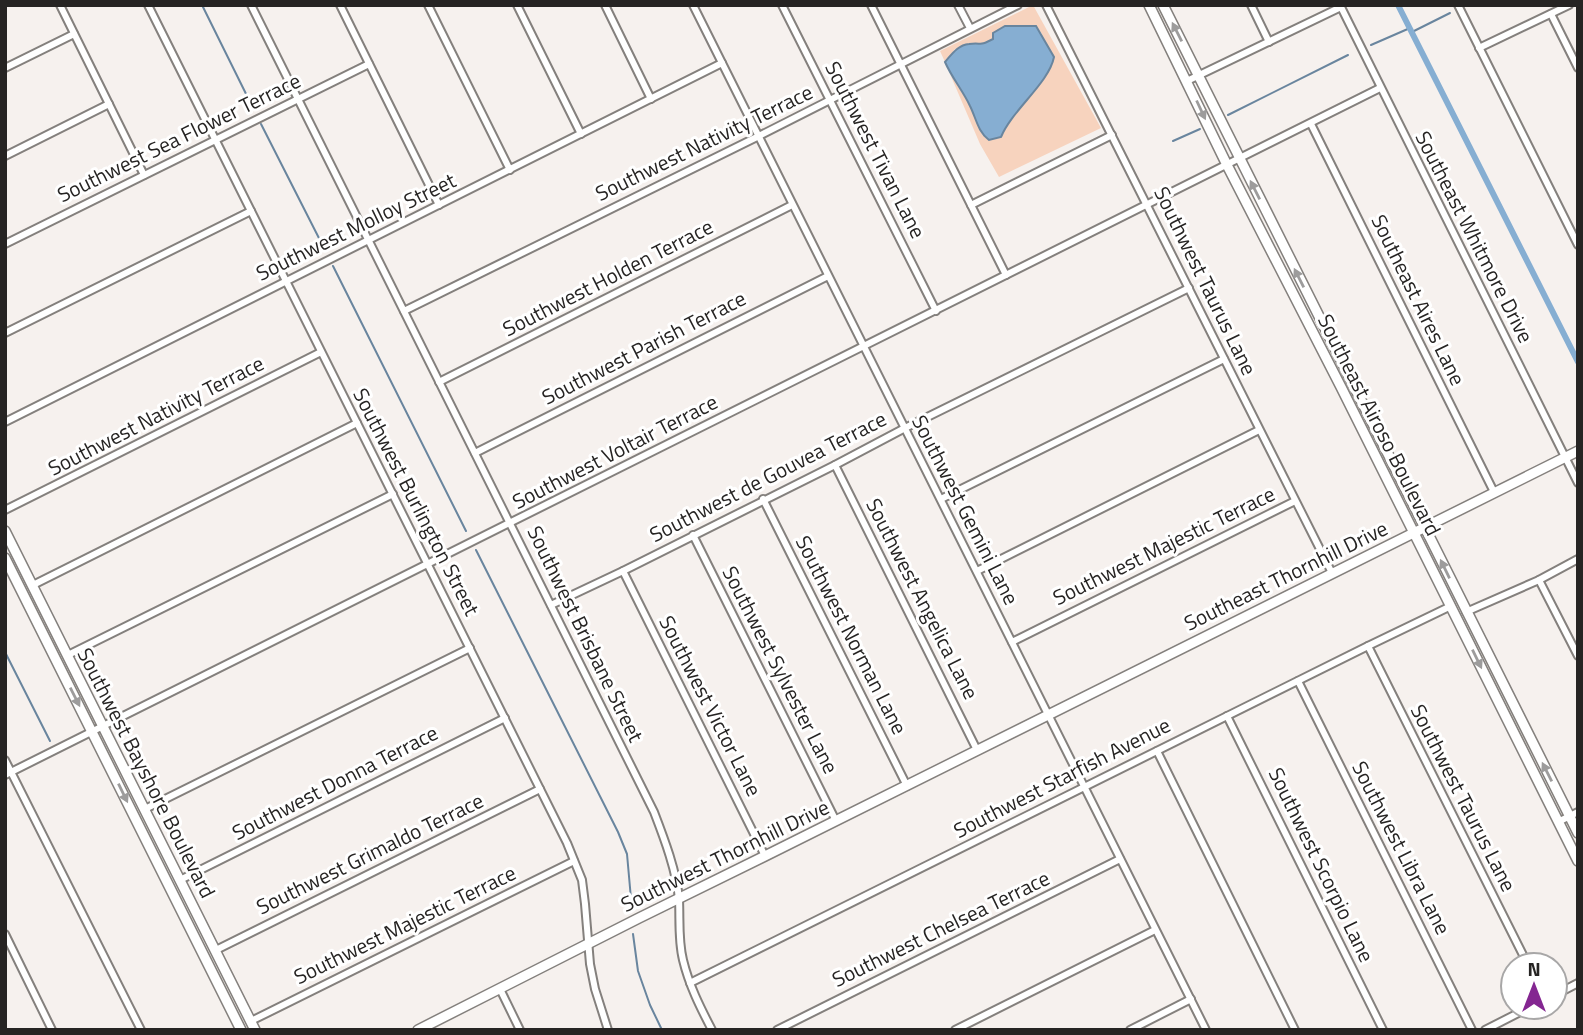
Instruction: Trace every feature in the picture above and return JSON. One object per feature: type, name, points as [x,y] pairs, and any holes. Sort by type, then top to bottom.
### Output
[{"type":"main road","name":"Southeast Airoso Boulevard","points":[[1149,5],[1578,861]]},
{"type":"main road","name":"Southeast Airoso Boulevard","points":[[1163,5],[1466,612],[1574,814],[1578,833]]},
{"type":"main road","name":"Southeast Thornhill Drive","points":[[1048,714],[1578,451]]},
{"type":"main road","name":"Southwest Bayshore Boulevard","points":[[5,531],[253,1026]]},
{"type":"main road","points":[[5,549],[18,576],[33,585]]},
{"type":"main road","name":"Southwest Bayshore Boulevard","points":[[5,558],[241,1030]]},
{"type":"main road","points":[[24,596],[33,596],[55,640],[62,643]]},
{"type":"main road","name":"Southwest Thornhill Drive","points":[[418,1030],[431,1027],[679,898],[1048,714]]},
{"type":"main road","points":[[179,905],[186,909],[203,944],[216,950]]},
{"type":"main road","points":[[213,973],[219,972],[223,975],[239,1006],[244,1008]]},
{"type":"street","points":[[60,5],[144,175]]},
{"type":"street","name":"Southwest Burlington Street","points":[[148,5],[574,860],[582,880],[595,989],[608,1030]]},
{"type":"street","name":"Southwest Brisbane Street","points":[[251,5],[654,812],[666,844],[679,898],[682,958],[698,1004],[712,1030]]},
{"type":"street","points":[[340,5],[439,205]]},
{"type":"street","points":[[428,5],[510,170]]},
{"type":"street","points":[[517,5],[581,134]]},
{"type":"street","points":[[605,5],[652,99]]},
{"type":"street","name":"Southwest Gemini Lane","points":[[693,5],[1206,1030]]},
{"type":"street","name":"Southwest Tivan Lane","points":[[782,5],[936,311]]},
{"type":"street","points":[[871,5],[1006,275]]},
{"type":"street","points":[[958,5],[970,29]]},
{"type":"street","name":"Southwest Nativity Terrace","points":[[404,311],[760,136],[1018,5]]},
{"type":"street","name":"Southwest Taurus Lane","points":[[1046,5],[1332,573]]},
{"type":"street","points":[[1251,5],[1269,42]]},
{"type":"street","points":[[1458,5],[1578,244]]},
{"type":"street","points":[[1479,48],[1569,5]]},
{"type":"street","points":[[1187,81],[1340,6]]},
{"type":"street","name":"Southeast Whitmore Drive","points":[[1340,6],[1578,483]]},
{"type":"street","points":[[1551,15],[1578,68]]},
{"type":"street","points":[[5,68],[74,34]]},
{"type":"street","name":"Southwest Molloy Street","points":[[5,422],[722,63]]},
{"type":"street","name":"Southwest Sea Flower Terrace","points":[[5,244],[369,64]]},
{"type":"street","name":"Southwest Voltair Terrace","points":[[8,774],[1380,89]]},
{"type":"street","points":[[5,156],[109,104]]},
{"type":"street","name":"Southeast Aires Lane","points":[[1311,124],[1494,492]]},
{"type":"street","points":[[971,205],[1112,135]]},
{"type":"street","name":"Southwest Holden Terrace","points":[[439,382],[792,205]]},
{"type":"street","points":[[5,333],[251,211]]},
{"type":"street","name":"Southwest Parish Terrace","points":[[475,453],[828,276]]},
{"type":"street","name":"Southwest de Gouvea Terrace","points":[[551,605],[1189,288]]},
{"type":"street","name":"Southwest Nativity Terrace","points":[[5,510],[321,352]]},
{"type":"street","points":[[941,499],[1224,359]]},
{"type":"street","points":[[33,585],[357,424]]},
{"type":"street","points":[[977,571],[1259,430]]},
{"type":"street","name":"Southwest Angelica Lane","points":[[835,465],[977,750]]},
{"type":"street","points":[[68,656],[393,494]]},
{"type":"street","name":"Southwest Norman Lane","points":[[763,499],[907,786]]},
{"type":"street","name":"Southwest Majestic Terrace","points":[[1012,642],[1294,501]]},
{"type":"street","name":"Southwest Sylvester Lane","points":[[693,536],[836,821]]},
{"type":"street","points":[[1466,612],[1539,580],[1578,559]]},
{"type":"street","name":"Southwest Victor Lane","points":[[623,571],[765,856]]},
{"type":"street","points":[[1539,580],[1578,656]]},
{"type":"street","name":"Southwest Starfish Avenue","points":[[690,983],[1451,606]]},
{"type":"street","name":"Southwest Taurus Lane","points":[[1368,646],[1521,951]]},
{"type":"street","points":[[145,809],[470,648]]},
{"type":"street","name":"Southwest Libra Lane","points":[[1298,681],[1472,1030]]},
{"type":"street","name":"Southwest Scorpio Lane","points":[[1227,716],[1383,1030]]},
{"type":"street","name":"Southwest Donna Terrace","points":[[180,880],[505,718]]},
{"type":"street","points":[[1157,751],[1295,1030]]},
{"type":"street","points":[[5,760],[8,774],[141,1030]]},
{"type":"street","name":"Southwest Grimaldo Terrace","points":[[216,950],[540,789]]},
{"type":"street","points":[[1558,822],[1574,814]]},
{"type":"street","name":"Southwest Chelsea Terrace","points":[[777,1030],[1120,859]]},
{"type":"street","name":"Southwest Majestic Terrace","points":[[253,1026],[574,860]]},
{"type":"street","points":[[955,1030],[1155,930]]},
{"type":"street","points":[[5,934],[52,1030]]},
{"type":"street","points":[[500,989],[520,1030]]},
{"type":"street","points":[[1130,1030],[1191,999]]},
{"type":"street","points":[[1485,1030],[1503,1021]]},
{"type":"shaded area","points":[[1033,5],[1101,128],[999,177],[980,144],[950,74],[970,105],[983,136],[1001,137],[1043,78],[1042,34],[1036,26],[1005,26],[993,39],[982,45],[969,44],[955,49],[945,62],[940,51]]},
{"type":"water","points":[[1005,26],[1036,26],[1054,57],[1045,77],[1013,117],[1001,137],[989,140],[980,129],[945,62],[962,46],[983,44],[993,39],[993,33]]},
{"type":"waterway","points":[[202,5],[254,110]]},
{"type":"waterway","points":[[1398,5],[1578,362]]},
{"type":"waterway","points":[[1412,32],[1450,13]]},
{"type":"waterway","points":[[1371,45],[1410,28]]},
{"type":"waterway","points":[[1228,115],[1348,55]]},
{"type":"waterway","points":[[261,124],[325,250]]},
{"type":"waterway","points":[[1173,141],[1200,129]]},
{"type":"waterway","points":[[333,266],[466,531]]},
{"type":"waterway","points":[[476,550],[618,832],[627,854],[632,910]]},
{"type":"waterway","points":[[5,652],[50,741]]},
{"type":"waterway","points":[[633,934],[638,971],[662,1030]]}]
